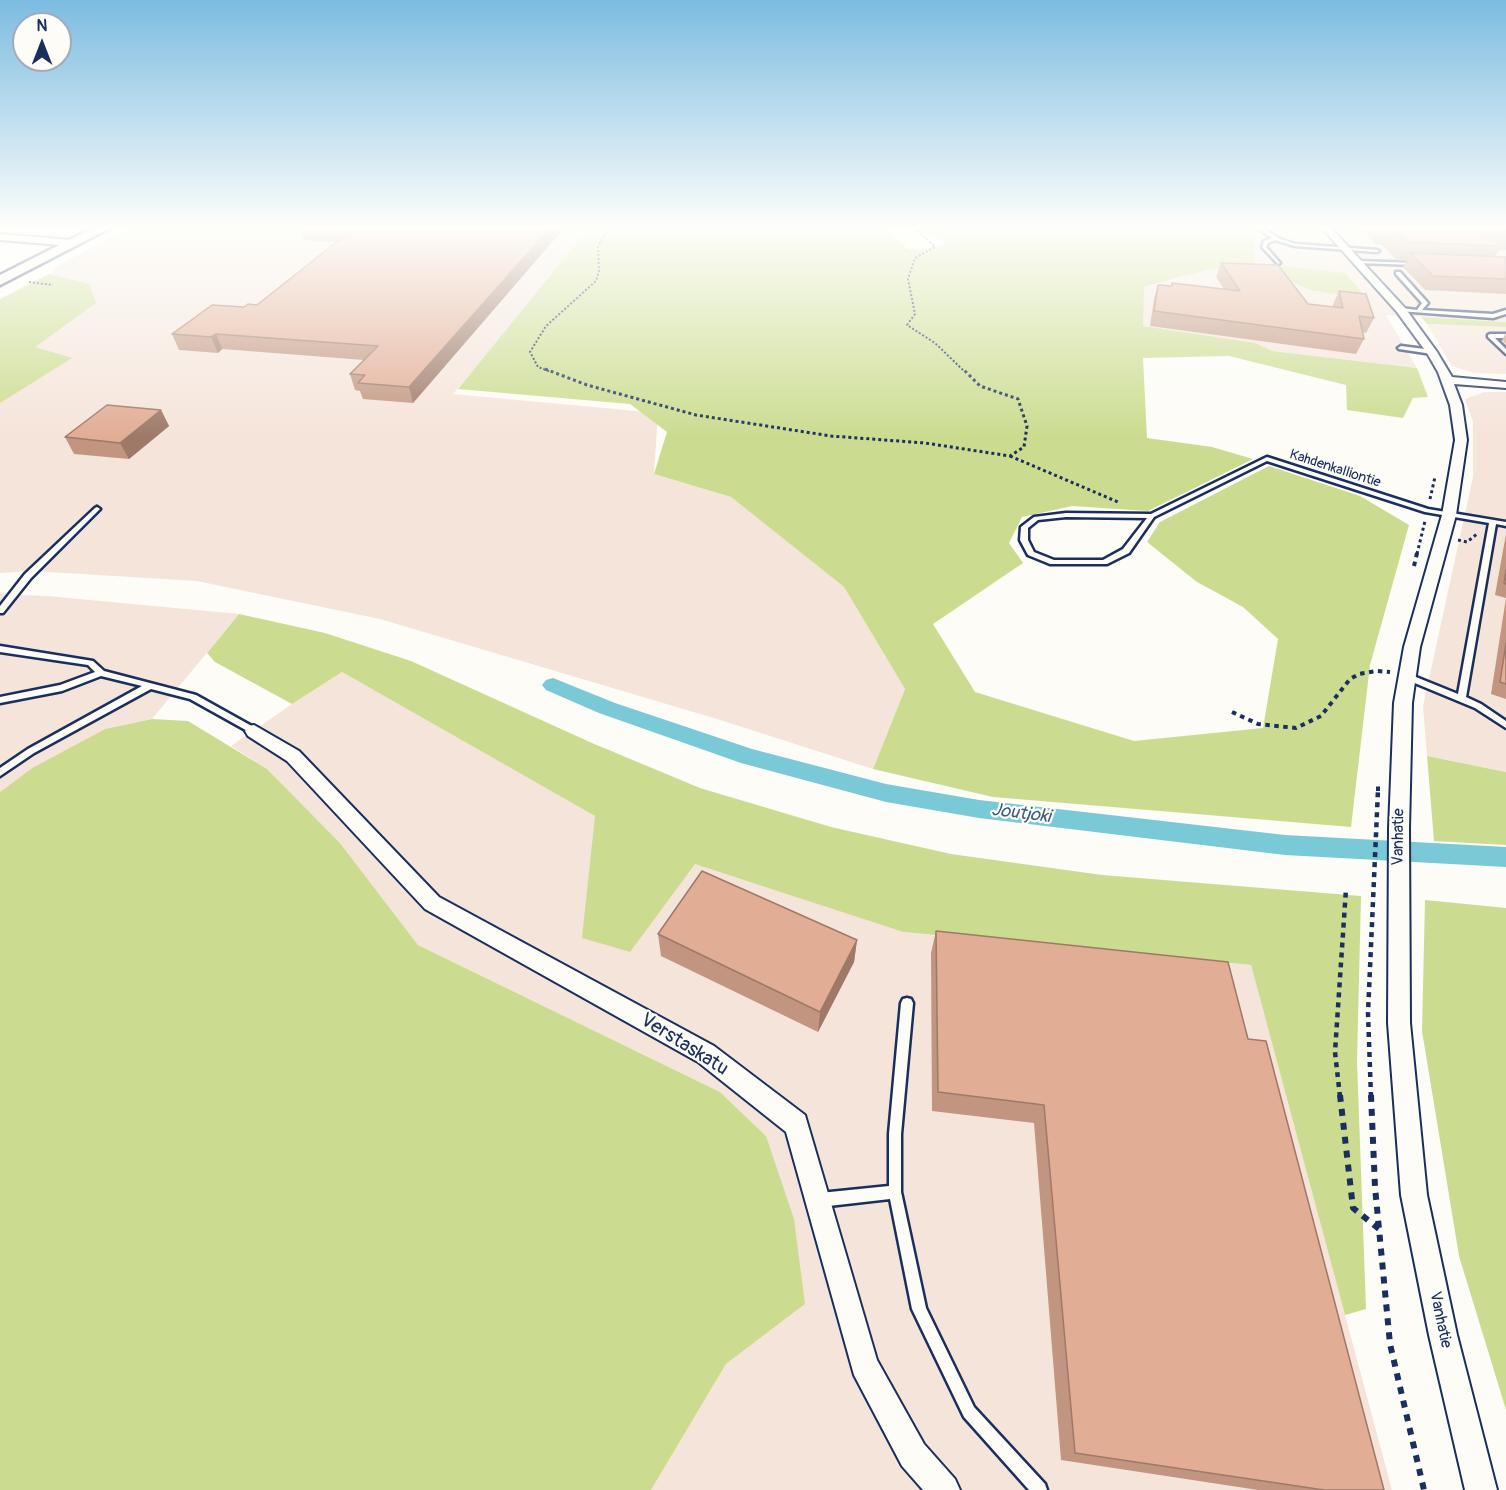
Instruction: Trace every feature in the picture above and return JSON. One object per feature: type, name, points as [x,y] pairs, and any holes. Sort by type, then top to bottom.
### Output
[{"type":"street","name":"Vanhatie","points":[[1390,298],[1432,351],[1447,380],[1456,405],[1461,440],[1449,515],[1412,647],[1403,703],[1399,828],[1399,1023],[1414,1195],[1443,1335],[1480,1490]]},
{"type":"street","points":[[1447,380],[1506,385]]},
{"type":"street","name":"Verstaskatu","points":[[254,731],[293,756],[432,903],[706,1054],[796,1124],[864,1365],[913,1455],[944,1490]]},
{"type":"lane","points":[[1419,311],[1425,303],[1420,298]]},
{"type":"lane","points":[[1401,310],[1493,316],[1506,312]]},
{"type":"lane","points":[[1506,336],[1490,336],[1506,352]]},
{"type":"lane","points":[[1401,348],[1432,351]]},
{"type":"lane","name":"Kahdenkalliontie","points":[[1152,516],[1066,514],[1036,518],[1025,527],[1024,540],[1031,553],[1053,562],[1104,562],[1126,551],[1152,516],[1267,459],[1427,511],[1506,524]]},
{"type":"lane","points":[[1,609],[28,576],[97,509]]},
{"type":"lane","points":[[1461,699],[1493,522]]},
{"type":"lane","points":[[0,649],[90,663],[101,673],[193,697],[254,731]]},
{"type":"lane","points":[[0,700],[62,688],[101,673]]},
{"type":"lane","points":[[1408,677],[1478,706],[1506,725]]},
{"type":"lane","points":[[0,774],[31,751],[151,685]]},
{"type":"lane","points":[[907,1003],[895,1134],[895,1192],[918,1309],[969,1412],[1039,1490]]},
{"type":"lane","points":[[818,1200],[895,1192]]},
{"type":"path","points":[[580,298],[546,326],[530,352],[538,367],[587,385],[696,415],[831,436],[925,443],[1010,456],[1152,516]]},
{"type":"path","points":[[913,298],[915,314],[907,325],[935,343],[981,386],[1018,399],[1027,426],[1024,447],[1010,456]]},
{"type":"path","points":[[1232,712],[1258,724],[1296,728],[1320,716],[1350,679],[1359,674],[1377,671],[1408,677]]},
{"type":"path","points":[[1375,815],[1368,1013],[1375,1187],[1390,1344],[1424,1490]]},
{"type":"path","points":[[1346,890],[1335,1052],[1353,1208],[1379,1229]]},
{"type":"shaded area","points":[[42,298],[536,298],[453,394],[658,413],[654,474],[731,497],[844,587],[905,689],[873,769],[717,719],[380,619],[197,581],[32,571],[0,573],[0,397]]},
{"type":"shaded area","points":[[1119,298],[1506,298],[1506,322],[1386,315],[1417,368],[1119,333]]},
{"type":"shaded area","points":[[1427,324],[1506,327],[1506,374],[1474,373],[1452,366]]},
{"type":"shaded area","points":[[1484,392],[1506,392],[1506,772],[1427,756],[1423,706],[1473,477],[1473,422],[1465,399]]},
{"type":"shaded area","points":[[0,594],[47,596],[239,614],[152,719],[105,729],[32,768],[0,792]]},
{"type":"shaded area","points":[[342,672],[657,851],[903,932],[1078,951],[1251,965],[1392,1490],[651,1490],[726,1364],[805,1304],[766,1136],[720,1092],[418,945],[340,843],[267,769],[231,746]]},
{"type":"green space","points":[[94,298],[96,303],[35,347],[72,358],[0,403],[0,299]]},
{"type":"green space","points":[[532,298],[1144,298],[1143,326],[1255,343],[1272,351],[1417,368],[1428,397],[1413,398],[1403,418],[1347,410],[1346,385],[1229,356],[1143,358],[1147,438],[1212,447],[1253,459],[1148,511],[1072,506],[1022,517],[1009,543],[1023,563],[933,624],[975,692],[1134,741],[1263,728],[1278,639],[1243,607],[1197,582],[1147,542],[1160,522],[1269,466],[1360,496],[1409,525],[1370,665],[1351,827],[993,797],[873,769],[905,689],[844,587],[731,497],[654,474],[667,432],[630,404],[458,389]]},
{"type":"green space","points":[[1421,317],[1506,322],[1506,327],[1427,324]]},
{"type":"green space","points":[[239,614],[325,633],[411,661],[592,743],[700,788],[831,827],[951,854],[1102,875],[1361,896],[1357,1061],[1366,1309],[1345,1315],[1251,965],[903,932],[695,864],[630,952],[582,938],[595,816],[342,672],[292,704],[215,662],[207,653]]},
{"type":"green space","points":[[152,719],[188,721],[267,769],[340,843],[418,945],[720,1092],[766,1136],[794,1219],[805,1304],[726,1364],[651,1490],[0,1490],[0,792],[32,768],[105,729]]},
{"type":"green space","points":[[1427,756],[1506,772],[1506,845],[1434,841]]},
{"type":"green space","points":[[1425,900],[1506,908],[1506,1410],[1459,1256],[1422,1031]]},
{"type":"building","points":[[266,298],[488,298],[409,387],[358,383],[365,375],[350,374],[378,346],[216,334],[211,337],[172,334],[212,305],[244,307],[248,304],[257,305]]},
{"type":"building","points":[[1156,298],[1303,298],[1308,304],[1343,308],[1341,298],[1367,298],[1374,318],[1359,316],[1364,339],[1154,311]]},
{"type":"building","points":[[107,405],[161,410],[120,443],[65,437]]},
{"type":"building","points":[[1506,643],[1506,684],[1500,682]]},
{"type":"building","points":[[702,871],[857,940],[820,1012],[658,934]]},
{"type":"building","points":[[936,931],[1228,962],[1248,1039],[1266,1041],[1384,1490],[1324,1490],[1075,1453],[1044,1105],[938,1092]]},
{"type":"waterway","name":"Joutjoki","points":[[553,685],[607,708],[749,757],[886,793],[979,809],[1285,845],[1506,857]]}]
